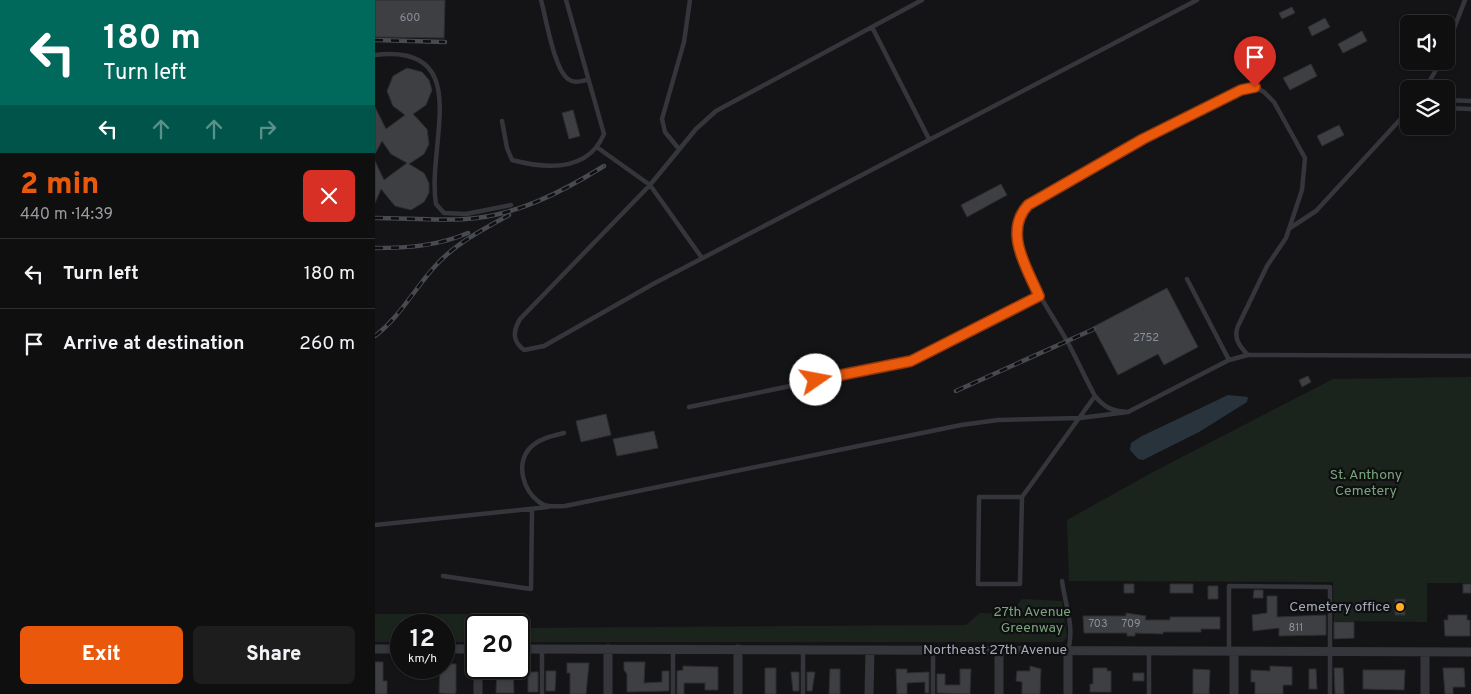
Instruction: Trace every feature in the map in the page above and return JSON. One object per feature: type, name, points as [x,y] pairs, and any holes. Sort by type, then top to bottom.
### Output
[{"type":"street","points":[[375,649],[390,649]]},
{"type":"street","name":"Northeast 27th Avenue","points":[[530,649],[1471,652]]},
{"type":"street","points":[[608,649],[608,694]]},
{"type":"street","points":[[738,649],[738,694]]},
{"type":"street","points":[[869,650],[869,694]]},
{"type":"street","points":[[999,650],[999,694]]},
{"type":"street","points":[[1068,650],[1068,694]]},
{"type":"street","points":[[1231,651],[1234,694]]},
{"type":"street","points":[[1425,652],[1425,694]]},
{"type":"street","points":[[478,679],[478,694]]},
{"type":"lane","points":[[541,0],[558,62],[567,78],[575,82],[587,80]]},
{"type":"lane","points":[[502,121],[507,148],[512,160],[533,166],[577,162],[598,148],[604,134],[587,80],[567,0]]},
{"type":"lane","points":[[679,149],[665,132],[662,119],[680,60],[690,0]]},
{"type":"lane","points":[[922,0],[716,111],[696,130],[649,185],[520,319],[515,327],[514,337],[518,345],[524,350],[544,346],[702,258],[1197,0]]},
{"type":"lane","points":[[1455,26],[1465,0]]},
{"type":"lane","points":[[872,27],[929,140]]},
{"type":"lane","points":[[375,55],[405,54],[422,60],[434,71],[439,86],[439,128],[435,180],[436,204],[445,213],[466,214],[511,205]]},
{"type":"lane","points":[[1128,412],[1113,411],[1103,406],[1095,396],[1067,342],[1039,296],[1016,236],[1017,223],[1028,205],[1143,139],[1241,90],[1255,87],[1265,92],[1273,102],[1305,158],[1302,190],[1290,228],[1286,238],[1267,266],[1236,331],[1239,346],[1248,355]]},
{"type":"lane","points":[[1455,100],[1471,100]]},
{"type":"lane","points":[[1455,108],[1471,109]]},
{"type":"lane","points":[[1290,228],[1316,211],[1400,120]]},
{"type":"lane","points":[[598,148],[649,185],[702,258]]},
{"type":"lane","points":[[1187,279],[1229,360]]},
{"type":"lane","points":[[689,407],[911,361],[1039,296]]},
{"type":"lane","points":[[375,526],[553,506],[961,425],[998,420],[1080,418],[1128,412],[1229,360],[1248,355],[1471,356]]},
{"type":"lane","points":[[1021,497],[979,497],[978,584],[1020,584],[1021,497],[1038,477],[1053,451],[1095,396]]},
{"type":"lane","points":[[553,506],[538,502],[529,492],[522,474],[522,465],[529,450],[536,442],[564,432]]},
{"type":"lane","points":[[443,576],[531,589],[532,509]]},
{"type":"lane","points":[[1062,581],[1070,620],[1071,640],[1068,650]]},
{"type":"lane","points":[[1231,651],[1229,586],[1330,587],[1330,694]]},
{"type":"lane","points":[[542,649],[542,694]]},
{"type":"lane","points":[[673,649],[673,694]]},
{"type":"lane","points":[[803,650],[803,694]]},
{"type":"lane","points":[[933,650],[933,694]]},
{"type":"lane","points":[[1149,651],[1149,694]]},
{"type":"green space","name":"St. Anthony Cemetery","points":[[1471,377],[1471,583],[1427,583],[1427,622],[1334,621],[1333,582],[1069,581],[1067,520],[1153,472],[1333,379]]},
{"type":"green space","name":"27th Avenue Greenway","points":[[1022,599],[1062,601],[1067,637],[1063,642],[530,642],[530,628],[966,625],[980,613],[1009,614]]},
{"type":"green space","points":[[375,614],[390,614],[390,642],[375,642]]},
{"type":"green space","points":[[455,614],[465,614],[465,642],[455,642]]},
{"type":"shaded area","points":[[1228,395],[1248,397],[1247,402],[1199,432],[1143,460],[1138,459],[1130,450],[1131,443],[1142,436]]},
{"type":"building","points":[[375,0],[445,0],[444,38],[375,37]]},
{"type":"building","points":[[1292,7],[1295,13],[1282,19],[1279,13]]},
{"type":"building","points":[[1325,18],[1330,27],[1312,36],[1308,27]]},
{"type":"building","points":[[1362,31],[1367,41],[1343,53],[1338,44]]},
{"type":"building","points":[[1311,64],[1317,76],[1290,90],[1283,78]]},
{"type":"building","points":[[407,68],[422,72],[429,80],[432,90],[426,105],[413,114],[427,129],[429,144],[424,154],[409,164],[424,173],[429,183],[429,193],[424,202],[411,210],[395,206],[381,189],[375,203],[375,161],[384,180],[407,163],[391,154],[382,141],[375,154],[375,107],[386,129],[405,115],[393,106],[387,91],[393,76]]},
{"type":"building","points":[[573,110],[580,136],[569,139],[562,113]]},
{"type":"building","points":[[1339,125],[1344,135],[1322,146],[1317,136]]},
{"type":"building","points":[[1001,184],[1007,195],[967,217],[961,205]]},
{"type":"building","points":[[1167,288],[1198,347],[1164,365],[1158,354],[1118,375],[1093,327]]},
{"type":"building","points":[[1308,376],[1311,382],[1302,387],[1299,380]]},
{"type":"building","points":[[606,414],[611,435],[581,442],[576,421]]},
{"type":"building","points":[[654,431],[658,448],[617,456],[613,439]]},
{"type":"building","points":[[1124,584],[1134,584],[1134,593],[1124,593]]},
{"type":"building","points":[[1170,584],[1193,584],[1193,593],[1170,593]]},
{"type":"building","points":[[1463,584],[1471,584],[1471,593],[1463,593]]},
{"type":"building","points":[[1208,586],[1218,586],[1218,599],[1208,599]]},
{"type":"building","points":[[1254,590],[1263,590],[1263,598],[1253,598]]},
{"type":"building","points":[[1267,596],[1277,596],[1277,617],[1326,615],[1326,635],[1279,636],[1279,628],[1253,631],[1252,615],[1267,613]]},
{"type":"building","name":"Cemetery office","points":[[1395,599],[1405,599],[1405,615],[1395,615]]},
{"type":"building","points":[[1126,613],[1146,616],[1145,620],[1170,620],[1170,617],[1220,617],[1220,629],[1201,629],[1201,632],[1163,632],[1163,634],[1135,633],[1135,636],[1127,636],[1127,633],[1084,633],[1083,616],[1126,616]]},
{"type":"building","points":[[1448,615],[1467,615],[1467,620],[1470,620],[1470,636],[1445,636],[1444,620],[1448,620]]},
{"type":"building","points":[[1334,622],[1354,622],[1354,638],[1334,639]]},
{"type":"building","points":[[375,662],[383,662],[383,681],[387,681],[387,694],[375,694]]},
{"type":"building","points":[[624,662],[645,662],[644,683],[662,682],[662,671],[669,671],[669,691],[627,692],[627,674],[624,670]]},
{"type":"building","points":[[567,663],[589,663],[586,694],[570,694],[570,673],[567,673]]},
{"type":"building","points":[[456,664],[456,693],[439,693],[440,679],[455,679]]},
{"type":"building","points":[[683,666],[718,667],[718,690],[705,690],[705,683],[684,683],[684,694],[677,694],[677,671],[683,670]]},
{"type":"building","points":[[1030,666],[1041,669],[1040,694],[1022,694],[1022,682],[1016,681],[1017,671],[1030,671]]},
{"type":"building","points":[[1270,666],[1292,667],[1292,685],[1283,685],[1283,694],[1255,694],[1255,682],[1251,682],[1251,670],[1270,671]]},
{"type":"building","points":[[765,668],[776,668],[776,694],[765,694]]},
{"type":"building","points":[[1093,668],[1107,668],[1107,671],[1111,671],[1111,692],[1090,692],[1090,684],[1093,684]]},
{"type":"building","points":[[1334,668],[1343,668],[1344,694],[1335,694]]},
{"type":"building","points":[[1443,668],[1464,668],[1465,687],[1453,687],[1453,694],[1445,694]]},
{"type":"building","points":[[830,669],[840,669],[840,694],[829,694]]},
{"type":"building","points":[[896,669],[907,669],[907,673],[929,672],[929,693],[925,693],[925,682],[907,683],[907,694],[897,694]]},
{"type":"building","points":[[960,669],[971,669],[970,694],[937,693],[937,674],[945,674],[945,685],[960,685]]},
{"type":"building","points":[[1193,669],[1210,670],[1209,694],[1193,694]]},
{"type":"building","points":[[1309,669],[1316,669],[1317,689],[1309,689]]},
{"type":"building","points":[[1363,670],[1405,670],[1404,690],[1363,689]]},
{"type":"building","points":[[546,671],[556,671],[555,691],[546,691]]},
{"type":"building","points":[[530,672],[538,672],[538,692],[528,692]]},
{"type":"building","points":[[791,672],[799,672],[799,691],[793,691]]},
{"type":"building","points":[[807,672],[815,672],[812,691],[807,691]]},
{"type":"building","points":[[1133,673],[1144,673],[1144,681],[1133,681]]},
{"type":"building","points":[[497,679],[513,679],[514,693],[496,693]]},
{"type":"railway","points":[[375,40],[445,42]]},
{"type":"railway","points":[[375,218],[455,220],[503,213],[538,201],[572,185],[604,166]]},
{"type":"railway","points":[[375,336],[401,310],[430,272],[446,255],[472,236],[509,215]]},
{"type":"railway","points":[[375,248],[422,245],[445,241],[468,233]]},
{"type":"railway","points":[[956,391],[1094,329]]},
{"type":"place","name":"Cemetery office","points":[[1400,607]]},
{"type":"route","points":[[816,380],[911,361],[1039,296],[1016,236],[1017,223],[1022,211],[1028,205],[1143,139],[1241,90],[1255,87]]}]
